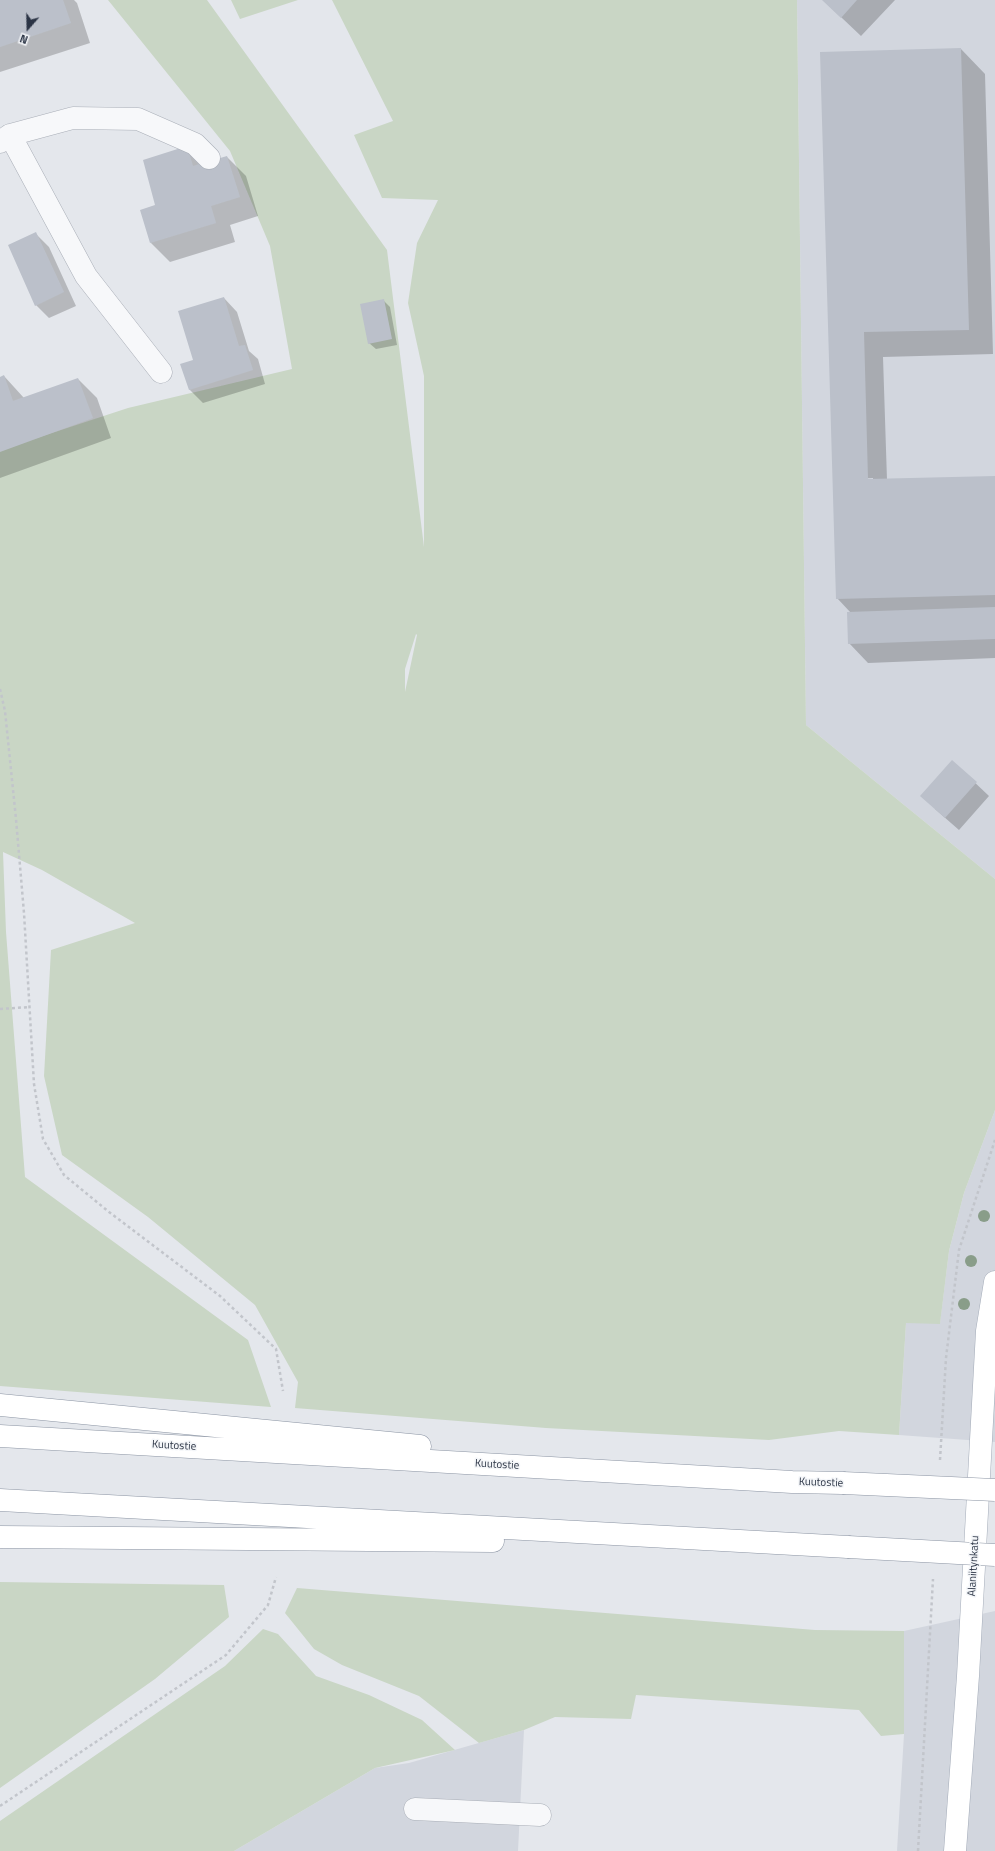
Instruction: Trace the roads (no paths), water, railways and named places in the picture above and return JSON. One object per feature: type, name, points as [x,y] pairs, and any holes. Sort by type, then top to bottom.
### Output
[{"type":"main road","name":"Alaniitynkatu","points":[[955,1851],[969,1668],[987,1331],[995,1282]]},
{"type":"main road","points":[[0,1405],[792,1482]]},
{"type":"main road","name":"Kuutostie","points":[[0,1436],[792,1482],[995,1490]]},
{"type":"main road","points":[[0,1500],[995,1555]]},
{"type":"main road","points":[[0,1537],[791,1544]]},
{"type":"lane","points":[[161,372],[86,276],[5,138],[73,118],[138,119],[195,144],[209,158]]},
{"type":"lane","points":[[415,1809],[540,1816]]}]
